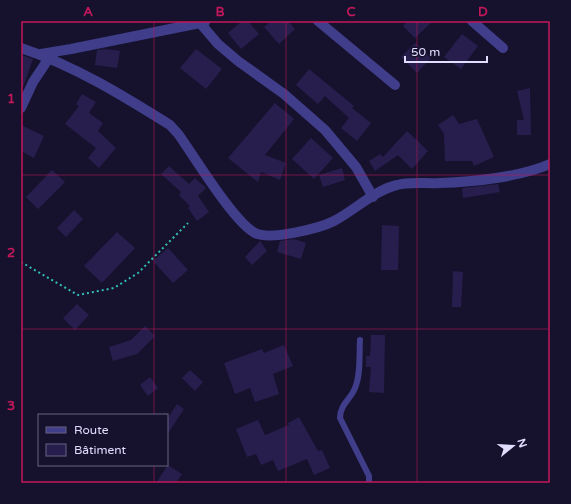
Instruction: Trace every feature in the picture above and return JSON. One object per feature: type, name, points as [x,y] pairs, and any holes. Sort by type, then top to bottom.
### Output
[{"type":"street","points":[[318,21],[395,86]]},
{"type":"street","points":[[472,21],[503,48]]},
{"type":"street","points":[[45,56],[204,22],[218,44],[238,61],[284,94],[325,130],[356,167],[373,196]]},
{"type":"street","points":[[21,48],[45,56],[89,76],[170,125],[179,135],[231,210],[248,229],[257,234],[296,233],[326,225],[349,213],[373,196],[397,184],[440,183],[513,175],[550,164]]},
{"type":"street","points":[[21,108],[45,56]]},
{"type":"lane","points":[[360,340],[356,386],[340,412],[340,418],[369,476],[370,483]]},
{"type":"path","points":[[21,262],[78,295],[114,288],[138,273],[188,223]]},
{"type":"building","points":[[242,21],[248,21],[259,34],[241,49],[228,33]]},
{"type":"building","points":[[271,21],[288,21],[295,29],[279,44],[264,27]]},
{"type":"building","points":[[408,21],[433,21],[415,38],[403,26]]},
{"type":"building","points":[[462,34],[478,46],[461,69],[444,57]]},
{"type":"building","points":[[415,43],[431,58],[417,73],[401,57]]},
{"type":"building","points":[[106,49],[120,51],[117,68],[95,65],[97,50]]},
{"type":"building","points":[[196,49],[222,69],[206,89],[180,68]]},
{"type":"building","points":[[21,55],[33,59],[22,90],[21,90]]},
{"type":"building","points":[[309,69],[354,106],[352,108],[371,123],[357,141],[341,128],[349,118],[325,96],[318,104],[296,85]]},
{"type":"building","points":[[530,88],[531,135],[517,135],[517,120],[524,120],[517,91]]},
{"type":"building","points":[[82,94],[96,102],[89,113],[103,123],[98,131],[116,148],[99,168],[88,158],[96,148],[65,124],[79,106],[76,104]]},
{"type":"building","points":[[275,103],[294,119],[265,155],[286,163],[280,180],[261,172],[258,182],[228,158]]},
{"type":"building","points":[[453,115],[459,124],[477,119],[494,157],[474,166],[472,161],[445,161],[444,134],[438,125]]},
{"type":"building","points":[[21,125],[44,136],[34,158],[21,151]]},
{"type":"building","points":[[407,131],[428,151],[412,169],[398,155],[375,171],[369,161],[380,154],[383,157]]},
{"type":"building","points":[[311,138],[333,158],[314,179],[292,159]]},
{"type":"building","points":[[169,166],[189,184],[195,178],[206,188],[198,196],[209,212],[197,221],[188,208],[190,206],[179,195],[181,192],[161,174]]},
{"type":"building","points":[[342,168],[345,180],[323,187],[319,175]]},
{"type":"building","points":[[52,170],[65,182],[38,209],[26,197]]},
{"type":"building","points":[[498,184],[500,192],[463,198],[462,188]]},
{"type":"building","points":[[74,210],[83,219],[66,237],[57,228]]},
{"type":"building","points":[[382,225],[399,226],[398,270],[381,270]]},
{"type":"building","points":[[117,232],[135,248],[102,283],[84,266]]},
{"type":"building","points":[[294,239],[306,243],[301,259],[277,252],[280,241]]},
{"type":"building","points":[[260,241],[267,251],[252,265],[245,257]]},
{"type":"building","points":[[168,248],[188,270],[173,283],[153,261]]},
{"type":"building","points":[[453,271],[463,272],[461,307],[452,307]]},
{"type":"building","points":[[77,304],[89,315],[75,330],[63,318]]},
{"type":"building","points":[[145,326],[155,336],[137,354],[113,361],[109,347],[131,340]]},
{"type":"building","points":[[371,335],[385,335],[384,393],[369,392],[371,367],[366,367],[366,356],[370,356]]},
{"type":"building","points":[[284,345],[293,366],[273,374],[279,394],[255,402],[250,388],[235,394],[224,363],[262,349],[264,353]]},
{"type":"building","points":[[190,370],[203,382],[195,391],[182,378]]},
{"type":"building","points":[[150,377],[158,388],[148,396],[140,385]]},
{"type":"building","points":[[177,404],[184,409],[168,433],[168,418]]},
{"type":"building","points":[[299,417],[318,451],[322,450],[330,468],[314,475],[307,459],[278,471],[273,460],[261,465],[256,454],[247,457],[236,429],[258,420],[265,435],[289,425],[288,423]]},
{"type":"building","points":[[168,465],[182,474],[176,483],[156,483]]}]
